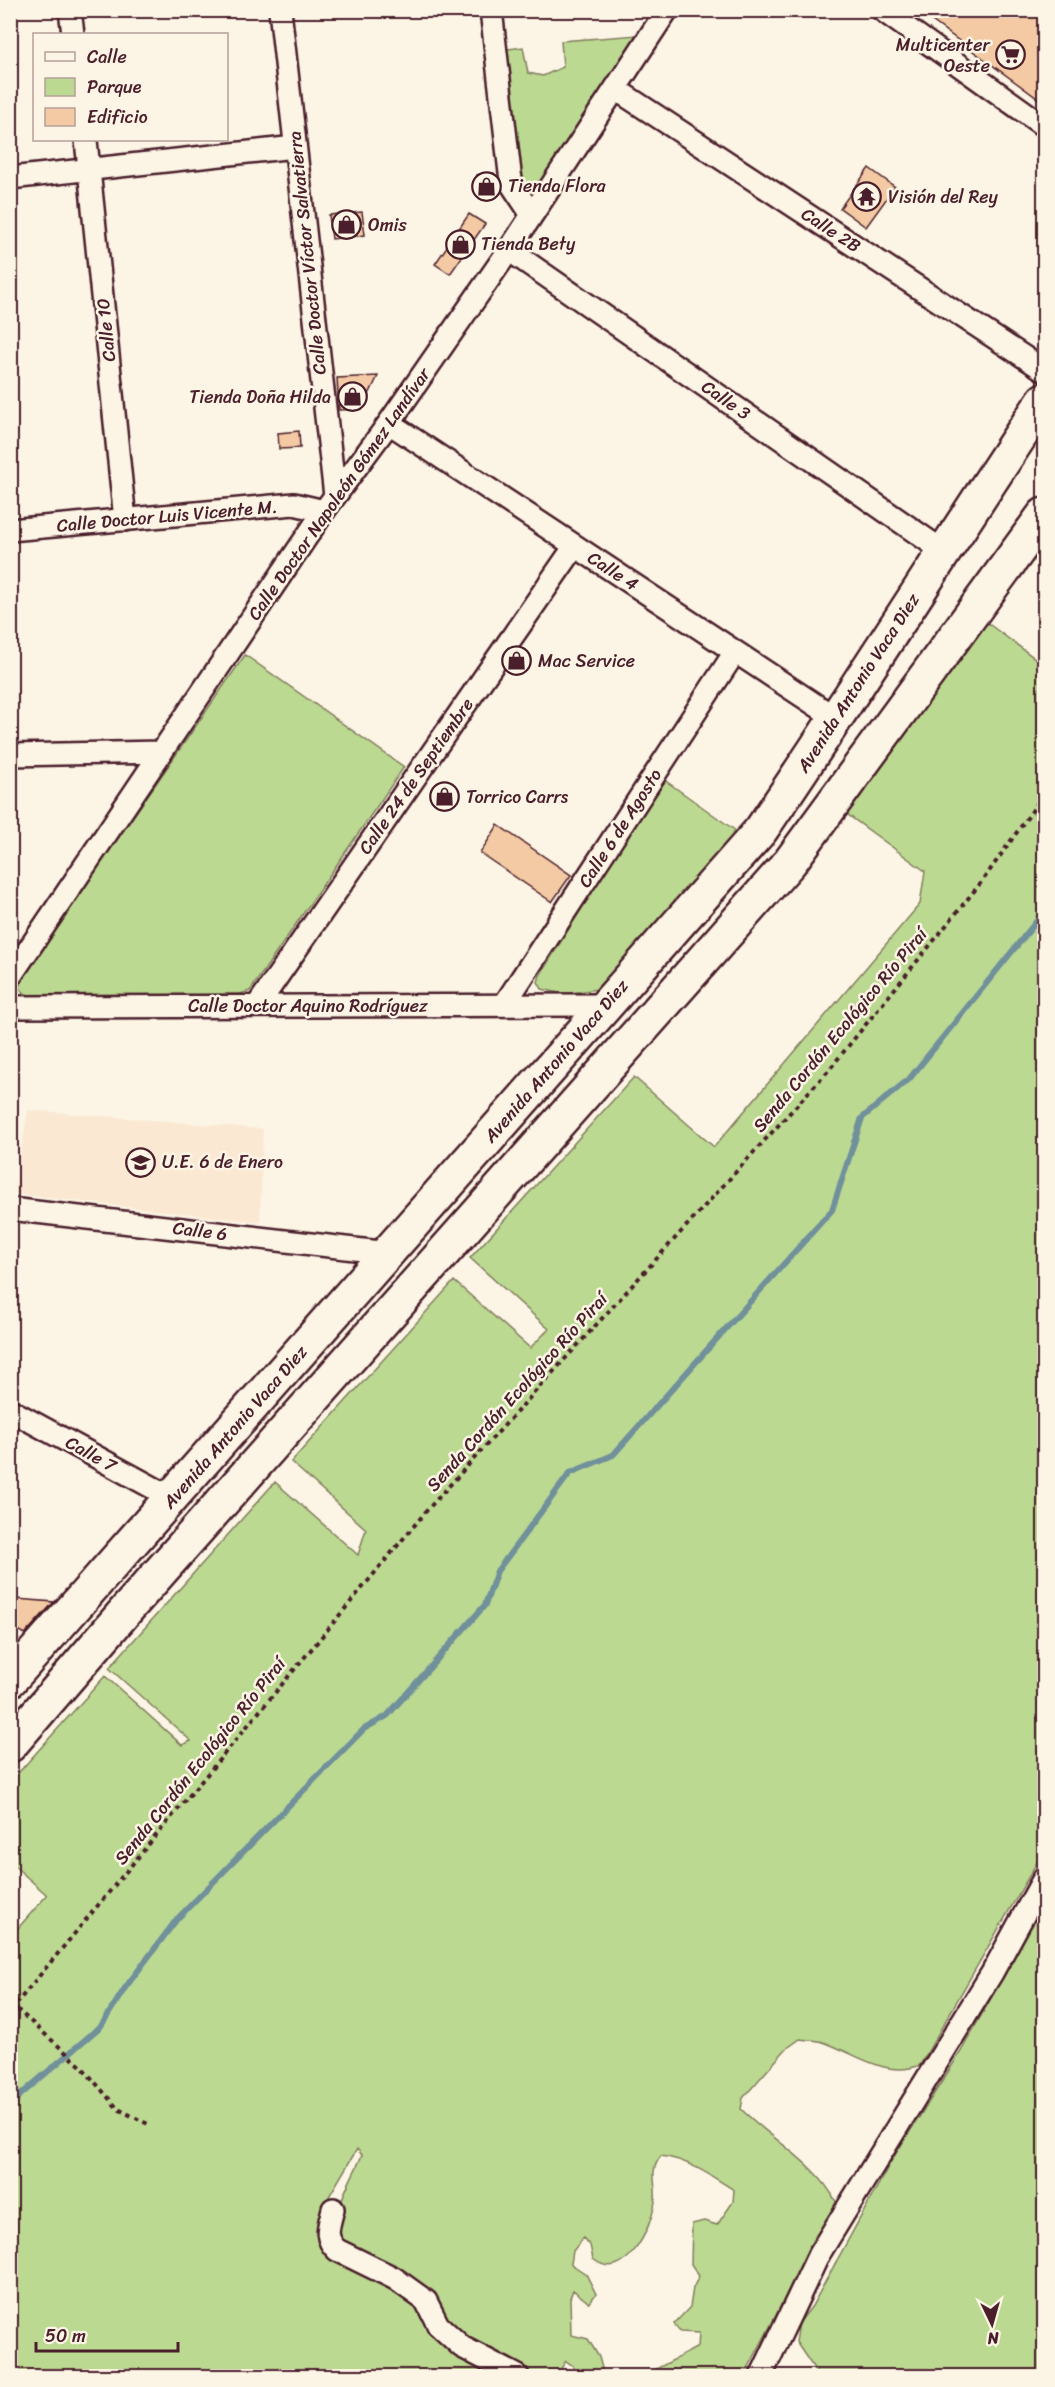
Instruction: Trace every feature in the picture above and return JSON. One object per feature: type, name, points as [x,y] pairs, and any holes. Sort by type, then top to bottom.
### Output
[{"type":"highway","name":"Avenida Antonio Vaca Diez","points":[[16,1665],[172,1498],[761,830],[837,719],[943,551],[1044,400]]},
{"type":"highway","points":[[10,1745],[128,1608],[790,862],[1044,515]]},
{"type":"highway","points":[[128,1608],[133,1589],[190,1522],[189,1510],[172,1498]]},
{"type":"street","points":[[70,10],[74,33]]},
{"type":"street","name":"Calle Doctor Víctor Salvatierra","points":[[280,10],[329,503]]},
{"type":"street","points":[[491,10],[511,179],[532,215]]},
{"type":"street","name":"Calle Doctor Napoleón Gómez Landívar","points":[[10,977],[329,503],[389,423],[509,250],[617,90],[667,10]]},
{"type":"street","points":[[882,10],[1044,126]]},
{"type":"street","name":"Calle 2B","points":[[617,90],[1044,370]]},
{"type":"street","name":"Calle 10","points":[[86,141],[125,520]]},
{"type":"street","points":[[10,178],[295,147]]},
{"type":"street","name":"Calle 3","points":[[509,250],[943,551]]},
{"type":"street","name":"Calle 4","points":[[389,423],[837,719]]},
{"type":"street","name":"Calle Doctor Luis Vicente M.","points":[[10,530],[294,504],[329,503]]},
{"type":"street","name":"Calle 24 de Septiembre","points":[[257,1006],[575,546]]},
{"type":"street","name":"Calle 6 de Agosto","points":[[504,1005],[735,652]]},
{"type":"street","points":[[10,755],[162,752]]},
{"type":"street","name":"Calle Doctor Aquino Rodríguez","points":[[10,1006],[605,1005]]},
{"type":"street","name":"Calle 6","points":[[10,1209],[389,1253]]},
{"type":"street","name":"Calle 7","points":[[10,1410],[172,1498]]},
{"type":"street","points":[[761,2376],[819,2254],[992,1973],[1044,1878]]},
{"type":"street","points":[[333,2209],[327,2236],[337,2250],[394,2278],[426,2301],[438,2325],[462,2347],[518,2376]]},
{"type":"path","name":"Senda Cordón Ecológico Río Piraí","points":[[12,2007],[428,1509],[828,1071],[983,880],[1044,794]]},
{"type":"path","points":[[12,2007],[82,2067],[118,2109],[148,2124]]},
{"type":"shaded area","name":"U.E. 6 de Enero","points":[[28,1110],[263,1129],[260,1222],[14,1194]]},
{"type":"green space","points":[[638,35],[538,186],[530,190],[522,189],[501,50],[523,47],[528,73],[543,76],[563,67],[561,41]]},
{"type":"green space","points":[[986,622],[1044,665],[1044,1850],[920,2065],[895,2069],[883,2067],[823,2042],[800,2039],[786,2049],[743,2098],[741,2109],[806,2165],[828,2189],[836,2202],[744,2376],[653,2376],[656,2369],[698,2347],[699,2333],[680,2332],[674,2324],[690,2307],[693,2288],[699,2276],[691,2264],[692,2224],[704,2221],[717,2225],[733,2202],[734,2190],[708,2174],[690,2164],[661,2156],[655,2167],[655,2201],[649,2225],[635,2250],[616,2265],[605,2265],[593,2259],[590,2245],[583,2238],[573,2251],[571,2264],[586,2274],[596,2294],[589,2303],[573,2290],[570,2298],[571,2335],[588,2339],[599,2357],[603,2372],[598,2376],[574,2376],[573,2366],[566,2361],[556,2376],[534,2376],[453,2330],[344,2246],[338,2236],[338,2213],[341,2200],[362,2155],[357,2149],[321,2210],[316,2231],[322,2248],[391,2285],[502,2376],[11,2376],[11,1936],[47,1895],[11,1863],[11,1781],[105,1676],[182,1745],[191,1741],[109,1668],[275,1482],[358,1555],[366,1529],[291,1462],[454,1281],[530,1348],[549,1329],[470,1258],[634,1077],[714,1147],[920,904],[925,871],[844,812]]},
{"type":"green space","points":[[245,655],[404,767],[250,991],[240,994],[39,998],[26,994],[18,987],[20,980]]},
{"type":"green space","points":[[663,779],[739,833],[598,989],[564,994],[542,989],[538,982],[540,975]]},
{"type":"green space","points":[[1044,1904],[1044,2376],[819,2376],[796,2342],[799,2323],[812,2306],[893,2158],[960,2053]]},
{"type":"building","name":"Multicenter Oeste","points":[[917,10],[1044,10],[1044,103]]},
{"type":"building","name":"Visión del Rey","points":[[869,168],[895,187],[866,227],[840,208]]},
{"type":"building","name":"Tienda Flora","points":[[494,173],[496,196],[480,198],[477,175]]},
{"type":"building","name":"Omis","points":[[362,212],[365,235],[332,239],[329,215]]},
{"type":"building","name":"Tienda Bety","points":[[469,214],[485,224],[450,274],[435,264]]},
{"type":"building","points":[[378,376],[362,409],[339,410],[337,378]]},
{"type":"building","points":[[299,431],[300,448],[279,449],[278,433]]},
{"type":"building","name":"Mac Service","points":[[518,651],[528,657],[518,672],[508,666]]},
{"type":"building","points":[[498,825],[571,875],[552,902],[480,853]]},
{"type":"building","points":[[16,1599],[54,1602],[25,1634],[10,1625]]},
{"type":"waterway","points":[[10,2104],[101,2026],[125,1988],[177,1919],[364,1729],[387,1716],[485,1605],[497,1571],[570,1473],[613,1455],[832,1210],[862,1118],[910,1078],[1044,912]]},
{"type":"place","name":"Multicenter Oeste","points":[[1011,55]]},
{"type":"place","name":"Tienda Flora","points":[[487,186]]},
{"type":"place","name":"Visión del Rey","points":[[867,197]]},
{"type":"place","name":"Omis","points":[[347,225]]},
{"type":"place","name":"Tienda Bety","points":[[460,244]]},
{"type":"place","name":"Tienda Doña Hilda","points":[[352,397]]},
{"type":"place","name":"Mac Service","points":[[517,661]]},
{"type":"place","name":"Torrico Carrs","points":[[445,797]]},
{"type":"place","name":"U.E. 6 de Enero","points":[[141,1162]]}]
